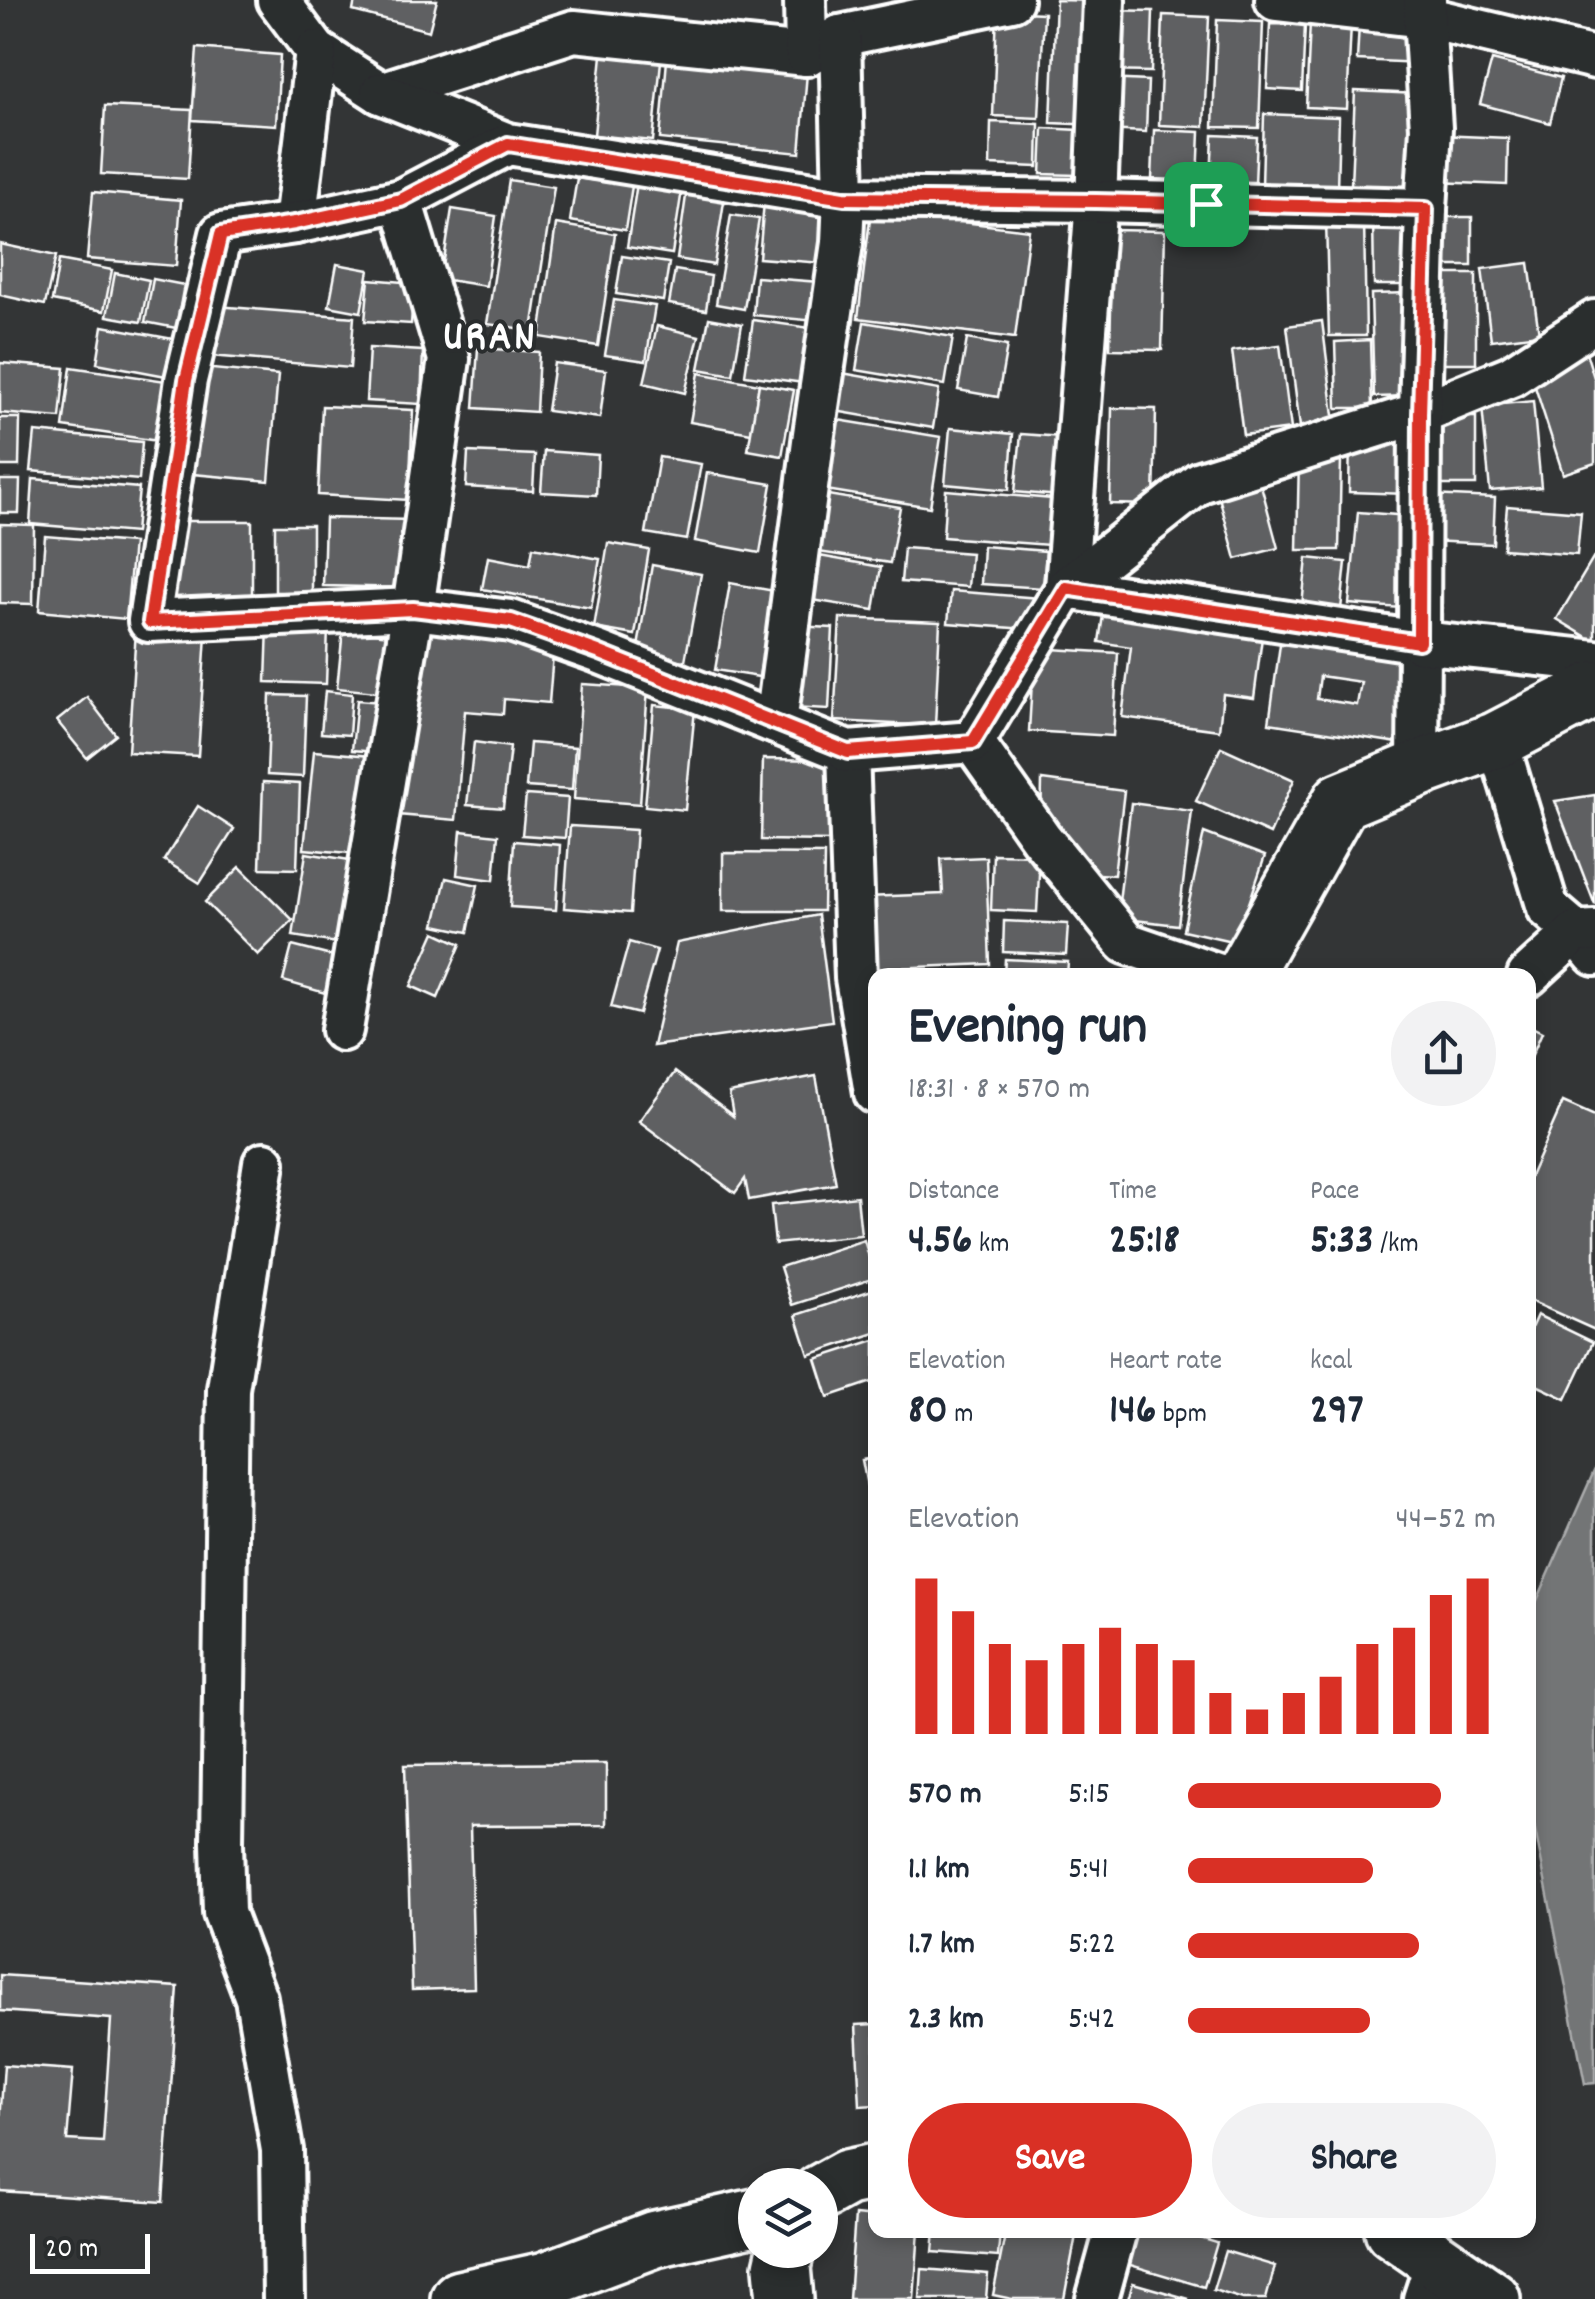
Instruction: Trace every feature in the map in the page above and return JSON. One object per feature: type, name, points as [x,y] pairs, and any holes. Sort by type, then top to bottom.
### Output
[{"type":"street","points":[[278,0],[316,51],[381,94],[508,144],[844,198],[1426,209]]},
{"type":"street","points":[[776,723],[842,243],[844,198],[823,45],[805,0]]},
{"type":"street","points":[[381,94],[574,30],[823,45],[1012,0]]},
{"type":"street","points":[[1066,588],[1096,201],[1104,0]]},
{"type":"street","points":[[1276,0],[1424,8],[1595,58]]},
{"type":"street","points":[[1418,769],[1420,414],[1431,128],[1424,8]]},
{"type":"street","points":[[295,223],[316,51]]},
{"type":"street","points":[[508,144],[401,200],[221,234],[186,380],[150,622],[413,609],[511,621],[848,752],[973,742]]},
{"type":"street","points":[[342,1030],[413,609],[450,359],[401,200]]},
{"type":"street","points":[[973,742],[1066,588],[1200,482],[1420,414],[1511,376],[1595,321]]},
{"type":"street","points":[[1066,588],[1419,642],[1595,660]]},
{"type":"street","points":[[1247,968],[1341,801],[1497,740],[1595,689]]},
{"type":"street","points":[[1497,740],[1548,908],[1589,939],[1536,971]]},
{"type":"street","points":[[973,742],[1041,838],[1126,942],[1199,968]]},
{"type":"street","points":[[848,752],[856,978],[868,1051]]},
{"type":"street","points":[[264,1163],[228,1389],[222,1860],[224,1912],[256,1998],[282,2150],[284,2299]]},
{"type":"street","points":[[838,2183],[868,2174]]},
{"type":"street","points":[[459,2299],[546,2280],[655,2239],[738,2222]]},
{"type":"street","points":[[1098,2299],[1114,2238]]},
{"type":"street","points":[[1399,2238],[1430,2280],[1492,2299]]},
{"type":"street","points":[[782,2268],[785,2299]]},
{"type":"shaded area","points":[[1595,1469],[1595,2083],[1585,2084],[1536,1835],[1536,1603]]},
{"type":"building","points":[[355,0],[437,0],[429,31],[353,11]]},
{"type":"building","points":[[1056,0],[1102,1],[1097,125],[1051,123]]},
{"type":"building","points":[[1107,10],[1153,11],[1151,72],[1104,71]]},
{"type":"building","points":[[997,11],[1044,13],[1039,118],[993,116]]},
{"type":"building","points":[[1163,15],[1209,17],[1204,127],[1159,125]]},
{"type":"building","points":[[1217,20],[1263,22],[1259,128],[1213,127]]},
{"type":"building","points":[[1310,22],[1351,24],[1347,109],[1306,107]]},
{"type":"building","points":[[1270,24],[1305,25],[1302,91],[1267,89]]},
{"type":"building","points":[[1359,24],[1422,27],[1420,63],[1357,60]]},
{"type":"building","points":[[197,48],[280,55],[276,125],[192,120]]},
{"type":"building","points":[[602,55],[661,61],[653,141],[594,135]]},
{"type":"building","points":[[667,60],[807,73],[800,153],[660,139]]},
{"type":"building","points":[[1492,60],[1561,78],[1550,123],[1480,104]]},
{"type":"building","points":[[1106,79],[1148,81],[1146,132],[1104,130]]},
{"type":"building","points":[[1355,91],[1418,94],[1414,188],[1351,185]]},
{"type":"building","points":[[105,106],[192,110],[188,179],[101,174]]},
{"type":"building","points":[[1264,114],[1339,117],[1337,189],[1262,186]]},
{"type":"building","points":[[991,122],[1039,124],[1038,167],[990,165]]},
{"type":"building","points":[[1043,128],[1079,130],[1077,175],[1041,174]]},
{"type":"building","points":[[1154,130],[1200,132],[1198,181],[1152,179]]},
{"type":"building","points":[[1213,135],[1257,137],[1255,184],[1211,182]]},
{"type":"building","points":[[1438,135],[1508,138],[1507,185],[1436,182]]},
{"type":"building","points":[[577,178],[632,186],[625,230],[570,221]]},
{"type":"building","points":[[509,180],[554,187],[532,330],[487,324]]},
{"type":"building","points":[[637,183],[682,190],[672,254],[627,247]]},
{"type":"building","points":[[687,189],[725,195],[714,265],[677,259]]},
{"type":"building","points":[[93,192],[181,200],[176,266],[87,259]]},
{"type":"building","points":[[764,202],[827,207],[822,263],[759,258]]},
{"type":"building","points":[[452,209],[496,216],[486,286],[441,279]]},
{"type":"building","points":[[871,211],[1029,230],[1015,338],[858,318]]},
{"type":"building","points":[[731,215],[759,219],[744,309],[716,304]]},
{"type":"building","points":[[1373,216],[1409,216],[1409,285],[1374,285]]},
{"type":"building","points":[[1430,217],[1472,217],[1472,266],[1429,266]]},
{"type":"building","points":[[1364,219],[1366,336],[1329,336],[1326,220]]},
{"type":"building","points":[[556,224],[615,234],[598,346],[540,337]]},
{"type":"building","points":[[1113,230],[1165,231],[1162,350],[1110,349]]},
{"type":"building","points":[[0,244],[56,256],[45,305],[0,295]]},
{"type":"building","points":[[622,256],[669,263],[663,301],[616,294]]},
{"type":"building","points":[[59,260],[112,270],[104,311],[52,301]]},
{"type":"building","points":[[1529,263],[1539,334],[1491,340],[1482,269]]},
{"type":"building","points":[[337,264],[369,270],[361,312],[329,306]]},
{"type":"building","points":[[675,270],[711,276],[706,310],[669,304]]},
{"type":"building","points":[[115,273],[149,280],[141,322],[107,316]]},
{"type":"building","points":[[1433,274],[1476,274],[1476,363],[1432,363]]},
{"type":"building","points":[[756,277],[819,282],[816,321],[753,315]]},
{"type":"building","points":[[153,279],[184,285],[176,328],[145,322]]},
{"type":"building","points":[[369,279],[414,283],[411,324],[365,321]]},
{"type":"building","points":[[1410,293],[1413,396],[1374,397],[1371,294]]},
{"type":"building","points":[[614,300],[655,306],[646,361],[605,355]]},
{"type":"building","points":[[216,306],[354,317],[350,368],[211,356]]},
{"type":"building","points":[[709,318],[742,324],[733,375],[699,369]]},
{"type":"building","points":[[753,320],[818,329],[811,384],[745,375]]},
{"type":"building","points":[[1322,321],[1335,423],[1300,427],[1287,326]]},
{"type":"building","points":[[864,322],[953,337],[945,385],[856,370]]},
{"type":"building","points":[[103,326],[173,339],[166,376],[97,363]]},
{"type":"building","points":[[657,326],[699,336],[685,393],[644,383]]},
{"type":"building","points":[[967,339],[1007,346],[998,397],[958,390]]},
{"type":"building","points":[[1370,340],[1372,408],[1337,408],[1335,342]]},
{"type":"building","points":[[1280,345],[1291,429],[1243,435],[1232,351]]},
{"type":"building","points":[[369,348],[423,351],[421,404],[366,401]]},
{"type":"building","points":[[478,348],[539,352],[536,412],[474,408]]},
{"type":"building","points":[[1585,349],[1595,381],[1595,463],[1563,474],[1529,368]]},
{"type":"building","points":[[0,363],[65,368],[60,418],[0,413]]},
{"type":"building","points":[[554,363],[606,370],[600,418],[547,411]]},
{"type":"building","points":[[71,367],[166,381],[158,441],[63,427]]},
{"type":"building","points":[[202,368],[278,375],[269,481],[193,474]]},
{"type":"building","points":[[699,373],[759,384],[751,433],[690,422]]},
{"type":"building","points":[[842,373],[939,390],[933,428],[835,411]]},
{"type":"building","points":[[759,384],[794,390],[782,456],[748,450]]},
{"type":"building","points":[[1533,401],[1541,487],[1490,491],[1482,406]]},
{"type":"building","points":[[322,406],[413,410],[409,500],[318,495]]},
{"type":"building","points":[[1112,408],[1156,409],[1154,505],[1110,504]]},
{"type":"building","points":[[1433,417],[1476,417],[1476,485],[1434,485]]},
{"type":"building","points":[[0,418],[20,418],[19,466],[0,466]]},
{"type":"building","points":[[826,418],[941,437],[930,507],[814,488]]},
{"type":"building","points":[[950,428],[1013,434],[1009,490],[945,484]]},
{"type":"building","points":[[35,432],[142,442],[139,480],[31,471]]},
{"type":"building","points":[[1021,434],[1076,438],[1071,497],[1015,492]]},
{"type":"building","points":[[1350,439],[1409,440],[1408,494],[1349,492]]},
{"type":"building","points":[[544,451],[598,455],[596,495],[541,492]]},
{"type":"building","points":[[468,452],[535,455],[533,491],[466,487]]},
{"type":"building","points":[[659,457],[701,464],[687,540],[646,533]]},
{"type":"building","points":[[1299,457],[1341,459],[1339,550],[1297,550]]},
{"type":"building","points":[[707,473],[772,484],[760,553],[695,541]]},
{"type":"building","points":[[1258,474],[1278,548],[1236,559],[1216,486]]},
{"type":"building","points":[[33,479],[139,488],[135,533],[30,524]]},
{"type":"building","points":[[0,480],[20,480],[19,513],[0,513]]},
{"type":"building","points":[[946,490],[1053,499],[1049,545],[943,537]]},
{"type":"building","points":[[822,494],[900,507],[890,563],[812,551]]},
{"type":"building","points":[[1430,495],[1495,498],[1493,544],[1428,541]]},
{"type":"building","points":[[1507,506],[1581,512],[1577,555],[1503,549]]},
{"type":"building","points":[[1358,512],[1409,516],[1401,608],[1349,604]]},
{"type":"building","points":[[325,518],[413,520],[411,588],[323,586]]},
{"type":"building","points":[[166,521],[252,521],[252,601],[166,601]]},
{"type":"building","points":[[0,524],[34,525],[33,604],[0,603]]},
{"type":"building","points":[[275,525],[312,525],[312,592],[275,592]]},
{"type":"building","points":[[45,536],[133,543],[126,619],[39,611]]},
{"type":"building","points":[[608,543],[649,550],[635,635],[594,628]]},
{"type":"building","points":[[983,546],[1046,551],[1043,588],[981,584]]},
{"type":"building","points":[[533,547],[600,559],[591,608],[482,589],[488,557],[530,565]]},
{"type":"building","points":[[904,548],[971,553],[968,587],[901,582]]},
{"type":"building","points":[[814,555],[881,567],[874,610],[806,599]]},
{"type":"building","points":[[1307,558],[1346,562],[1340,619],[1301,615]]},
{"type":"building","points":[[1595,558],[1595,642],[1557,619]]},
{"type":"building","points":[[652,565],[701,574],[685,661],[637,653]]},
{"type":"building","points":[[730,583],[774,591],[759,677],[715,670]]},
{"type":"building","points":[[951,591],[1039,598],[1037,630],[948,623]]},
{"type":"building","points":[[1104,608],[1263,630],[1254,698],[1223,694],[1219,730],[1122,717],[1131,647],[1099,642]]},
{"type":"building","points":[[840,618],[940,622],[935,726],[834,721]]},
{"type":"building","points":[[415,620],[554,642],[549,703],[504,699],[503,714],[465,711],[456,820],[398,815]]},
{"type":"building","points":[[268,625],[328,628],[326,684],[266,682]]},
{"type":"building","points":[[794,626],[833,628],[829,709],[790,707]]},
{"type":"building","points":[[136,630],[206,635],[198,756],[128,752]]},
{"type":"building","points":[[343,630],[391,635],[385,693],[337,688]]},
{"type":"building","points":[[1282,630],[1411,649],[1398,743],[1269,723]],"holes":[[[1320,676],[1361,682],[1357,705],[1317,699]]]},
{"type":"building","points":[[1034,648],[1118,653],[1113,736],[1029,731]]},
{"type":"building","points":[[582,684],[648,688],[640,804],[574,799]]},
{"type":"building","points":[[325,691],[352,694],[349,735],[321,733]]},
{"type":"building","points":[[270,695],[306,696],[303,777],[267,775]]},
{"type":"building","points":[[87,697],[116,735],[87,758],[57,721]]},
{"type":"building","points":[[357,700],[382,702],[377,752],[352,750]]},
{"type":"building","points":[[654,705],[695,709],[685,810],[645,806]]},
{"type":"building","points":[[474,742],[510,747],[503,808],[467,805]]},
{"type":"building","points":[[530,743],[575,747],[572,790],[526,787]]},
{"type":"building","points":[[1221,747],[1294,780],[1270,834],[1196,801]]},
{"type":"building","points":[[314,751],[371,756],[361,854],[304,849]]},
{"type":"building","points":[[763,759],[832,760],[831,841],[761,840]]},
{"type":"building","points":[[1042,780],[1124,791],[1114,875],[1083,873],[1041,829]]},
{"type":"building","points":[[263,782],[300,784],[297,869],[260,868]]},
{"type":"building","points":[[526,795],[568,798],[565,838],[522,835]]},
{"type":"building","points":[[1595,795],[1595,905],[1555,801]]},
{"type":"building","points":[[1131,803],[1192,811],[1178,925],[1117,918]]},
{"type":"building","points":[[198,806],[234,829],[200,883],[164,860]]},
{"type":"building","points":[[570,826],[636,830],[630,913],[564,908]]},
{"type":"building","points":[[461,831],[498,835],[494,880],[457,875]]},
{"type":"building","points":[[1204,833],[1265,856],[1236,942],[1183,930]]},
{"type":"building","points":[[514,841],[560,845],[556,910],[510,907]]},
{"type":"building","points":[[306,853],[356,861],[343,944],[293,936]]},
{"type":"building","points":[[723,853],[824,854],[823,911],[723,911]]},
{"type":"building","points":[[993,854],[1040,855],[1037,912],[991,910]]},
{"type":"building","points":[[986,857],[990,964],[868,969],[865,897],[943,894],[941,859]]},
{"type":"building","points":[[240,867],[293,920],[258,955],[205,902]]},
{"type":"building","points":[[446,878],[478,885],[468,932],[435,925]]},
{"type":"building","points":[[818,915],[832,1021],[653,1046],[677,943]]},
{"type":"building","points":[[1004,921],[1068,924],[1066,955],[1003,952]]},
{"type":"building","points":[[435,932],[461,944],[438,998],[411,986]]},
{"type":"building","points":[[629,942],[657,950],[639,1014],[611,1007]]},
{"type":"building","points":[[292,946],[335,957],[325,993],[283,981]]},
{"type":"building","points":[[1005,959],[1068,962],[1068,968],[1004,968]]},
{"type":"building","points":[[675,1072],[733,1116],[729,1093],[816,1076],[836,1184],[749,1200],[745,1179],[735,1193],[639,1121]]},
{"type":"building","points":[[1563,1102],[1595,1116],[1595,1330],[1536,1304],[1536,1163]]},
{"type":"building","points":[[857,1196],[861,1235],[775,1244],[771,1205]]},
{"type":"building","points":[[864,1240],[868,1280],[792,1305],[780,1267]]},
{"type":"building","points":[[868,1291],[868,1335],[809,1355],[796,1315]]},
{"type":"building","points":[[1536,1317],[1593,1342],[1566,1399],[1536,1385]]},
{"type":"building","points":[[868,1342],[868,1383],[828,1397],[816,1359]]},
{"type":"building","points":[[868,1459],[868,1491],[862,1460]]},
{"type":"building","points":[[606,1763],[606,1825],[470,1826],[474,1988],[412,1990],[405,1765]]},
{"type":"building","points":[[0,1975],[178,1987],[163,2202],[0,2191],[4,2065],[73,2070],[67,2140],[103,2142],[111,2019],[0,2011]]},
{"type":"building","points":[[868,2024],[868,2105],[860,2106],[856,2025]]},
{"type":"building","points":[[855,2215],[868,2216],[868,2238],[918,2238],[914,2299],[849,2299]]},
{"type":"building","points":[[934,2238],[999,2238],[998,2257],[933,2252]]},
{"type":"building","points":[[1004,2238],[1075,2238],[1064,2299],[993,2295]]},
{"type":"building","points":[[1127,2238],[1200,2238],[1217,2243],[1204,2287],[1120,2262]]},
{"type":"building","points":[[1225,2251],[1275,2266],[1266,2299],[1243,2299],[1213,2290]]},
{"type":"building","points":[[922,2269],[988,2274],[986,2299],[920,2299]]},
{"type":"building","points":[[1133,2283],[1189,2299],[1128,2299]]},
{"type":"district","name":"URAN","points":[[490,333]]},
{"type":"route","points":[[508,144],[844,198],[1206,204],[1426,209],[1419,642],[1066,588],[973,742],[848,752],[511,621],[413,609],[150,622],[186,380],[221,234],[401,200],[508,144]]}]
